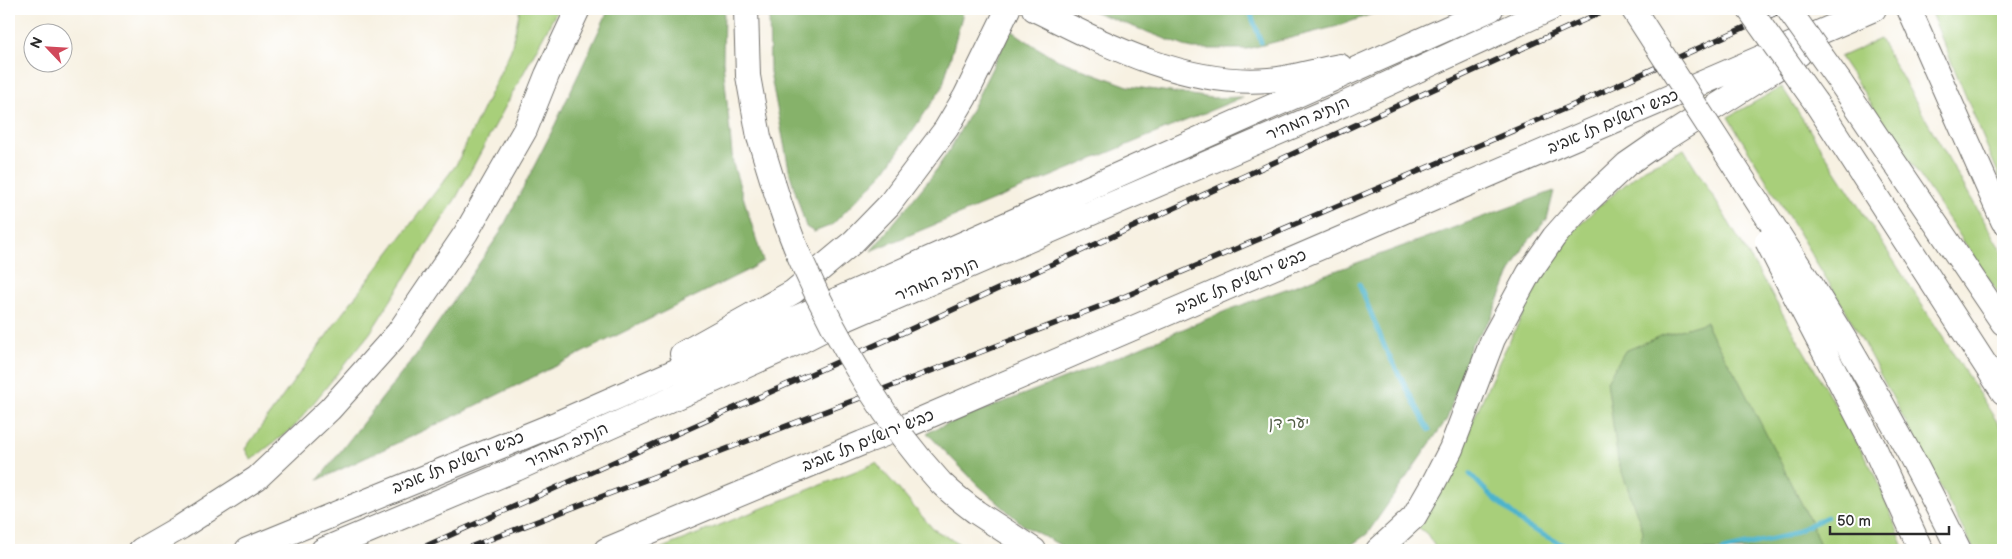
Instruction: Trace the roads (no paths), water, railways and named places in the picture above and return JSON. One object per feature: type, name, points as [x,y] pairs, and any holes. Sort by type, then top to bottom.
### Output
[{"type":"highway","points":[[141,550],[181,527],[257,478],[330,409],[398,333],[466,233],[525,130],[547,75],[578,9]]},
{"type":"highway","points":[[746,9],[748,76],[759,137],[782,211],[802,262],[843,346],[890,419],[942,484],[976,512],[1034,550]]},
{"type":"highway","points":[[558,423],[793,292],[853,242],[888,206],[907,183],[946,129],[965,97],[1008,9]]},
{"type":"highway","points":[[1034,9],[1132,55],[1188,73],[1224,80],[1269,80],[1384,57]]},
{"type":"highway","name":"כביש ירושלים תל אביב","points":[[247,550],[558,423],[1490,9]]},
{"type":"highway","name":"הנתיב המהיר","points":[[323,550],[507,473],[788,347],[834,324],[1342,104],[1550,9]]},
{"type":"highway","points":[[1633,9],[1701,115],[1801,286],[1880,400],[1914,460],[1959,550]]},
{"type":"highway","points":[[1750,9],[1816,103],[2003,392]]},
{"type":"highway","points":[[1788,9],[1840,82],[2003,324]]},
{"type":"highway","points":[[1909,9],[2003,221]]},
{"type":"highway","points":[[1378,550],[1414,517],[1424,501],[1451,449],[1493,339],[1529,273],[1554,237],[1577,211],[1605,183],[1652,146],[1870,11]]},
{"type":"highway","name":"כביש ירושלים תל אביב","points":[[606,550],[862,443],[908,426],[1870,11]]},
{"type":"highway","points":[[1801,286],[1921,550]]},
{"type":"waterway","points":[[1249,9],[1261,42]]},
{"type":"waterway","points":[[1359,284],[1386,350],[1429,430]]},
{"type":"waterway","points":[[1470,474],[1486,491],[1526,526],[1573,550]]},
{"type":"waterway","points":[[1723,550],[1786,536],[1827,517]]},
{"type":"railway","points":[[417,550],[900,334],[1608,9]]},
{"type":"railway","points":[[462,550],[1114,301],[1571,106],[1785,9]]},
{"type":"park label","name":"יער דן","points":[[1289,423]]}]
